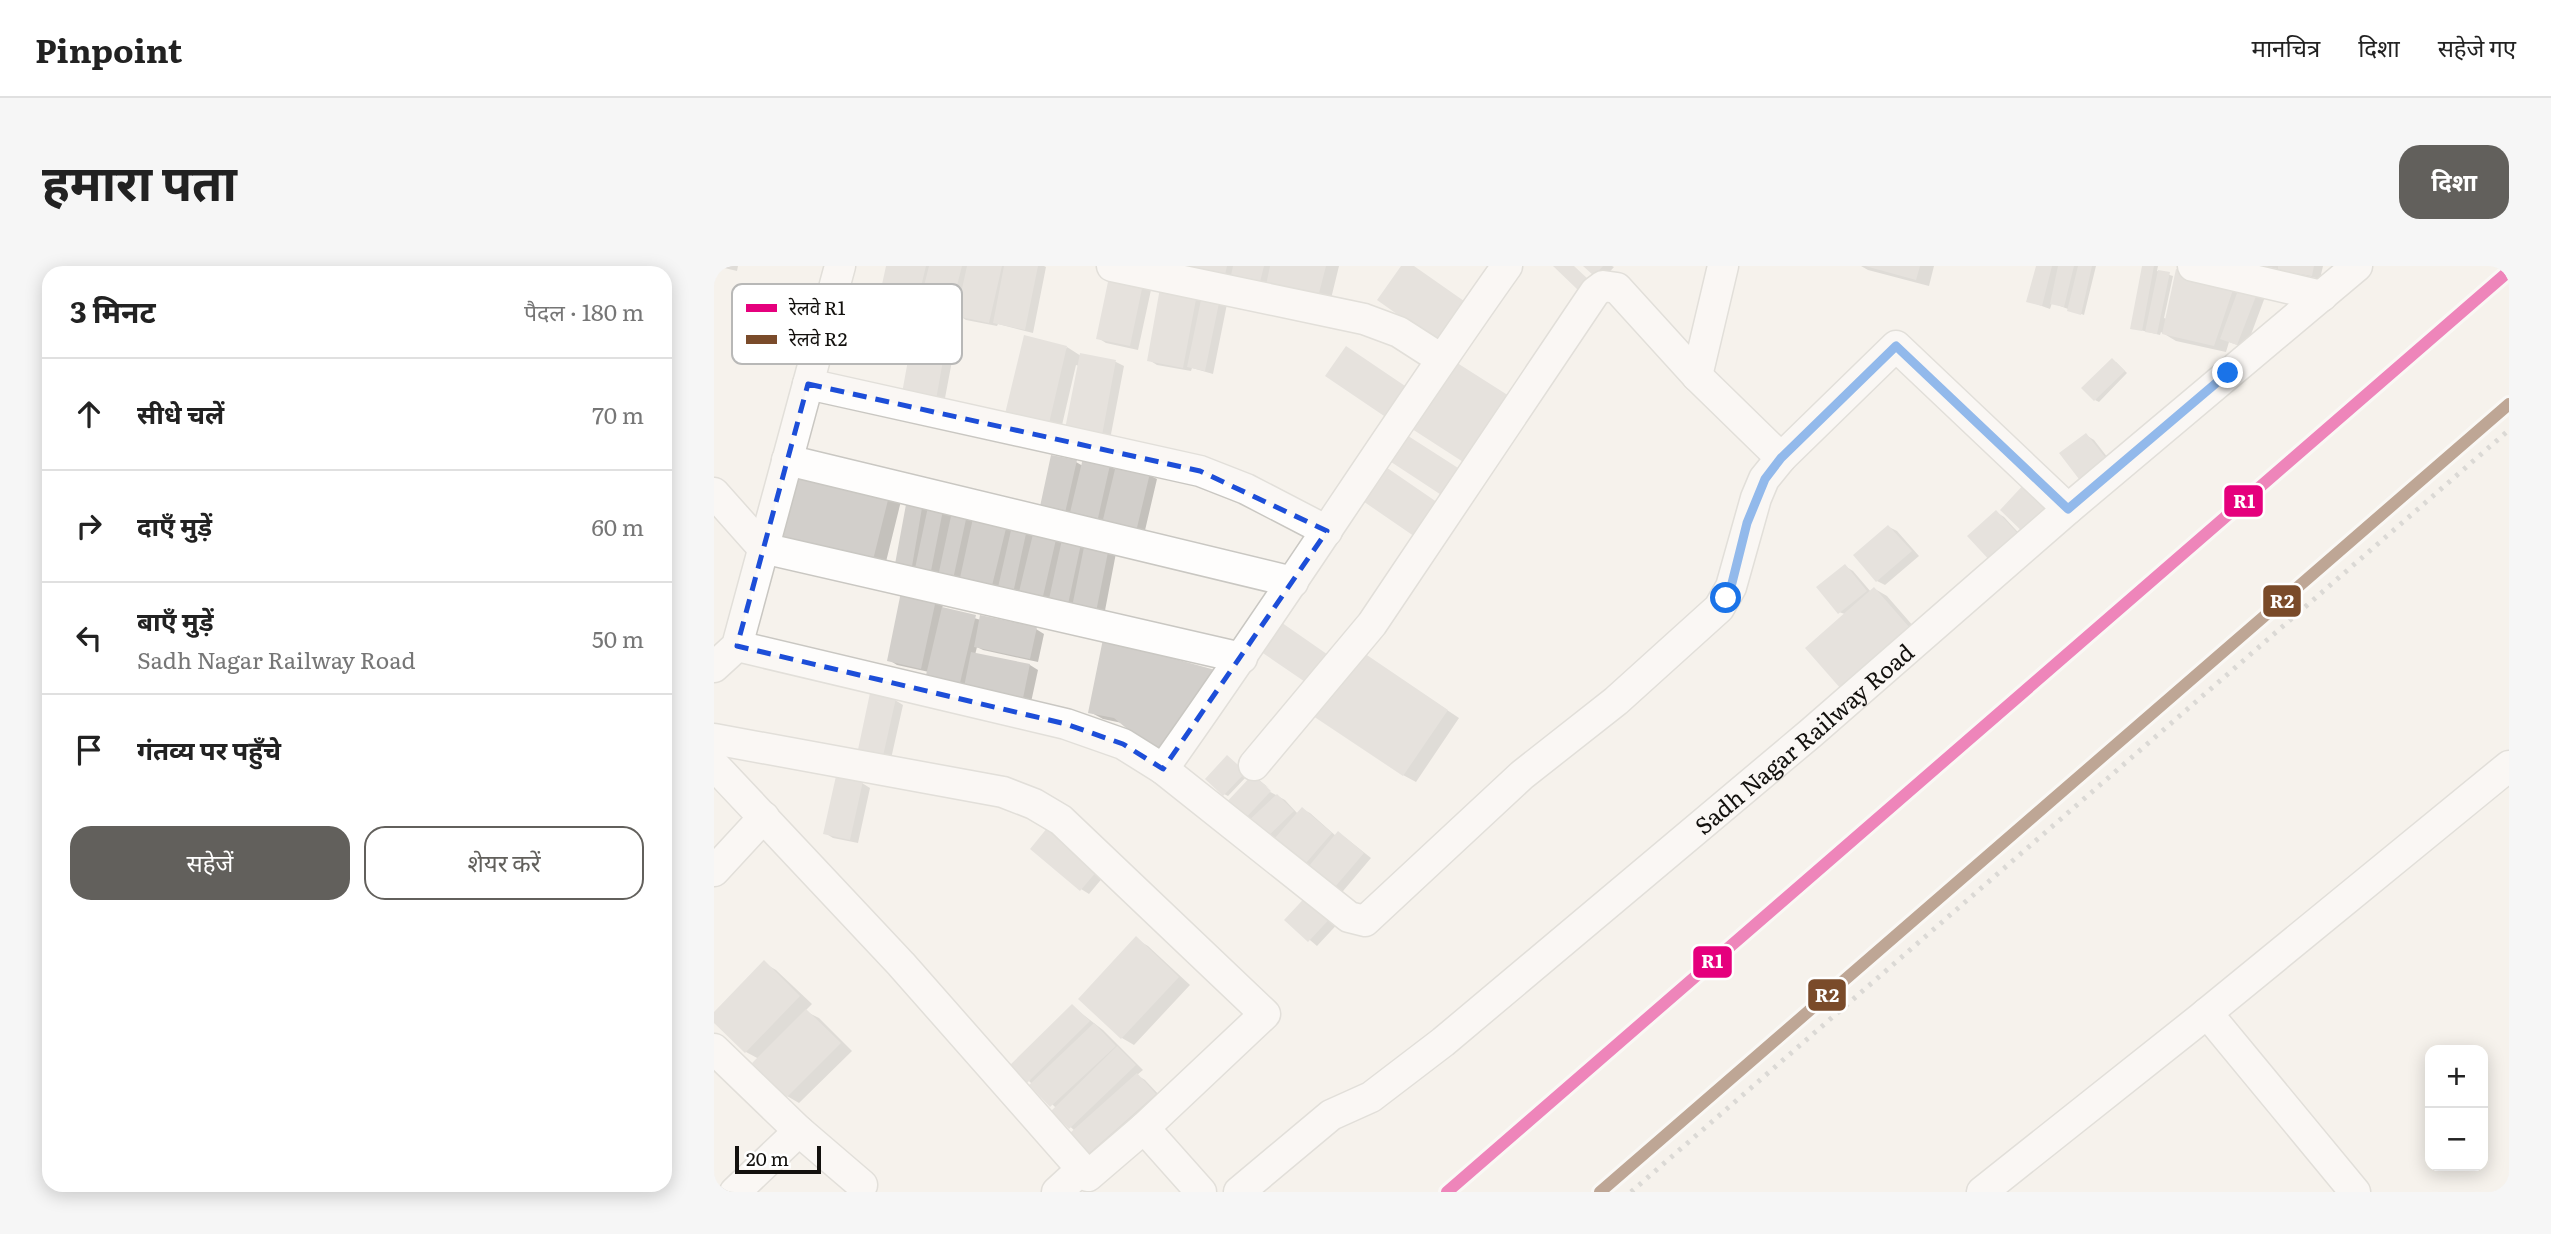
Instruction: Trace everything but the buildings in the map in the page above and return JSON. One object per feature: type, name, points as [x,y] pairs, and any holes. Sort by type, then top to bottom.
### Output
[{"type":"street","points":[[835,284],[840,266]]},
{"type":"street","points":[[1112,266],[1364,319],[1399,331],[1441,359]]},
{"type":"street","points":[[1163,769],[1242,658],[1441,359],[1507,266]]},
{"type":"street","points":[[1698,376],[1723,266]]},
{"type":"street","points":[[2193,266],[2322,296]]},
{"type":"street","name":"Sadh Nagar Railway Road","points":[[1239,1192],[1331,1115],[1371,1097],[1443,1042],[1811,733],[2068,509],[2357,266]]},
{"type":"street","points":[[1254,765],[1372,624],[1595,292],[1603,286],[1617,288],[1698,376],[1781,458]]},
{"type":"street","points":[[737,646],[1077,728],[1123,744],[1163,769],[1349,917],[1365,921],[1522,775],[1616,701],[1719,608],[1731,587],[1756,498],[1765,479],[1781,458],[1896,346],[2068,509]]},
{"type":"street","points":[[714,667],[737,646],[813,364]]},
{"type":"street","points":[[808,384],[1200,471],[1246,489],[1327,531]]},
{"type":"street","points":[[787,460],[1293,582]]},
{"type":"street","points":[[714,493],[764,548],[1242,658]]},
{"type":"street","points":[[714,739],[1003,792],[1034,804],[1061,820],[1265,1014],[1144,1128],[1088,1175],[901,964],[714,765]]},
{"type":"street","points":[[1989,1190],[2509,766]]},
{"type":"street","points":[[714,871],[764,817]]},
{"type":"street","points":[[2207,1013],[2355,1192]]},
{"type":"street","points":[[714,1049],[799,1131],[862,1185]]},
{"type":"street","points":[[1144,1128],[1201,1192]]},
{"type":"street","points":[[736,1192],[799,1131]]},
{"type":"street","points":[[1057,1192],[1082,1169]]},
{"type":"highlighted area","points":[[808,384],[1200,471],[1327,531],[1163,769],[1123,744],[1066,724],[737,646]]},
{"type":"railway","points":[[1447,1192],[2509,271]]},
{"type":"railway","points":[[1600,1192],[2509,404]]},
{"type":"railway","points":[[1631,1192],[2509,430]]},
{"type":"rail line","name":"R1","points":[[1447,1192],[2509,271]]},
{"type":"rail line","name":"R2","points":[[1600,1192],[2509,404]]},
{"type":"route","points":[[1726,598],[1747,523],[1765,479],[1781,458],[1896,346],[2068,509],[2228,373]]}]
